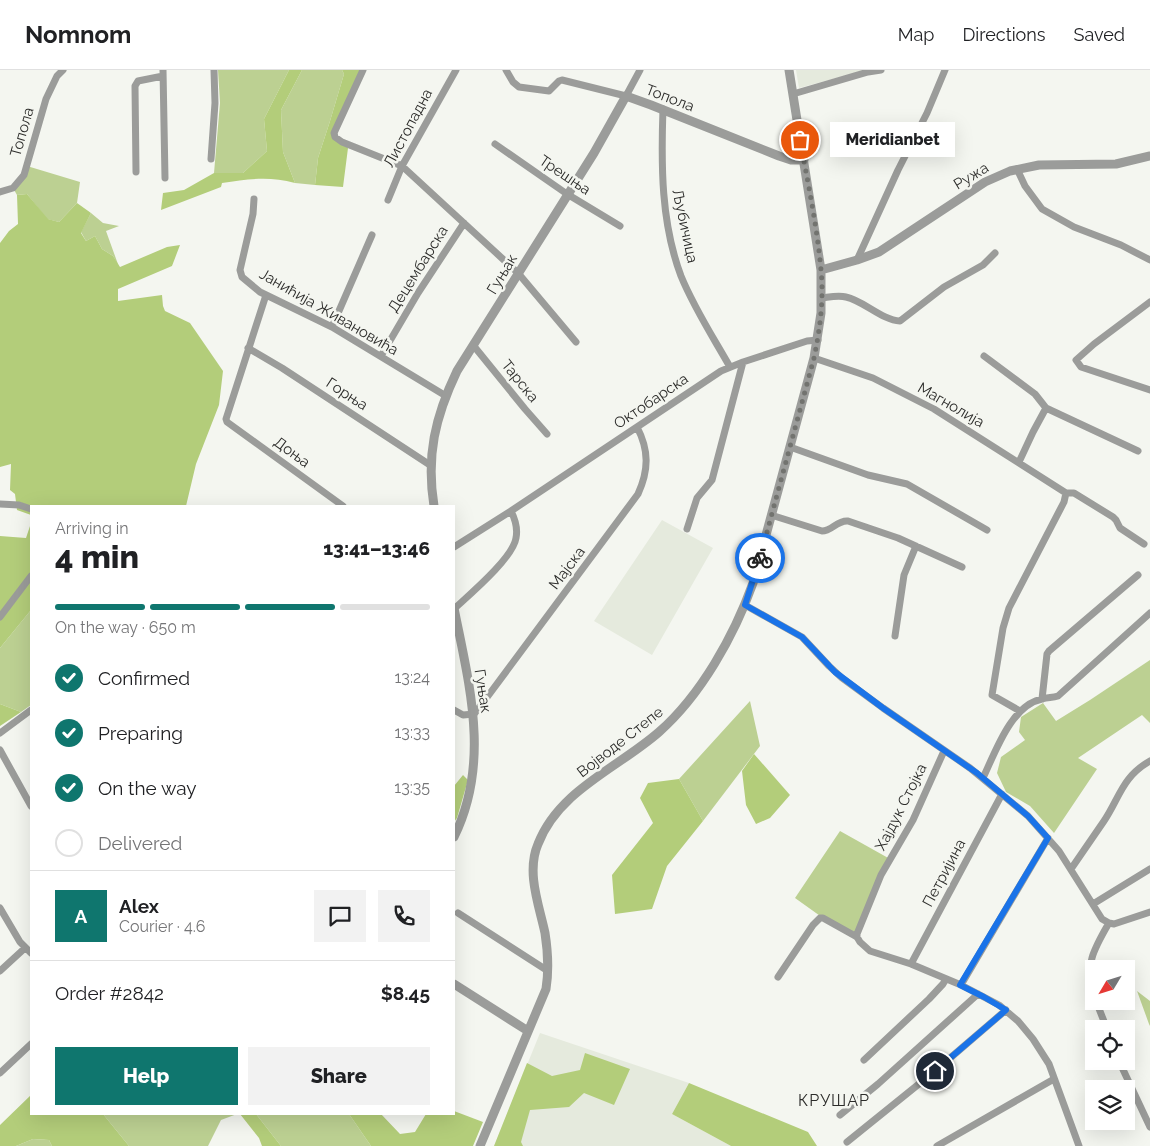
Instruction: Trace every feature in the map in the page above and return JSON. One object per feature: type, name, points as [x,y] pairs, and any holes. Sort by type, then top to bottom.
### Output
[{"type":"street","name":"Топола","points":[[0,192],[13,188],[24,175],[46,99],[62,70]]},
{"type":"street","points":[[211,159],[215,103],[214,70]]},
{"type":"street","points":[[363,70],[334,133],[335,137],[342,142],[402,166],[518,273],[576,342]]},
{"type":"street","name":"Листопадна","points":[[388,200],[402,166],[456,70]]},
{"type":"street","name":"Топола","points":[[506,70],[513,82],[519,87],[549,91],[562,80],[626,96],[779,156],[791,160],[804,160]]},
{"type":"street","name":"Гуњак","points":[[434,505],[430,464],[432,443],[436,422],[457,371],[594,153],[640,70]]},
{"type":"street","name":"Војводе Степе","points":[[480,1146],[546,989],[548,971],[545,934],[533,868],[536,851],[543,832],[572,796],[650,740],[681,710],[713,664],[745,605],[753,584],[814,358],[818,340],[822,298],[822,270],[789,70]]},
{"type":"street","points":[[793,94],[881,70]]},
{"type":"street","points":[[857,260],[898,170],[927,113],[945,70]]},
{"type":"street","points":[[136,172],[135,86],[138,81],[163,73],[165,178]]},
{"type":"street","name":"Љубичица","points":[[663,109],[661,178],[673,251],[697,310],[730,367]]},
{"type":"street","name":"Трешња","points":[[496,144],[567,194],[620,226]]},
{"type":"street","name":"Ружа","points":[[822,270],[857,260],[886,248],[985,182],[1017,169],[1046,165],[1116,164],[1150,156]]},
{"type":"street","points":[[1017,169],[1025,186],[1042,209],[1074,227],[1121,245],[1150,260]]},
{"type":"street","name":"Јанићија Живановића","points":[[254,200],[253,214],[240,272],[255,288],[332,327],[446,396]]},
{"type":"street","name":"Децембарска","points":[[381,356],[418,293],[464,224]]},
{"type":"street","points":[[332,327],[372,235]]},
{"type":"street","points":[[822,298],[839,296],[848,298],[900,321],[944,286],[983,265],[995,253]]},
{"type":"street","points":[[248,348],[266,295]]},
{"type":"street","points":[[1150,302],[1076,360],[1080,366],[1150,390]]},
{"type":"street","name":"Октобарска","points":[[455,546],[730,367],[807,341],[818,340]]},
{"type":"street","name":"Тарска","points":[[473,345],[525,410],[547,434]]},
{"type":"street","name":"Доња","points":[[248,348],[226,419],[229,424],[343,505]]},
{"type":"street","name":"Горња","points":[[248,348],[430,464]]},
{"type":"street","points":[[984,356],[1035,394],[1046,408],[1138,451]]},
{"type":"street","name":"Магнолија","points":[[814,358],[857,372],[889,386],[953,420],[1066,493],[1074,492],[1113,517],[1120,528],[1144,544]]},
{"type":"street","points":[[687,529],[697,498],[712,480],[743,362]]},
{"type":"street","points":[[1019,462],[1046,408]]},
{"type":"street","name":"Мајска","points":[[474,714],[638,494],[644,480],[647,465],[643,439],[637,427]]},
{"type":"street","points":[[790,447],[868,476],[906,484],[986,530]]},
{"type":"street","points":[[1020,711],[994,697],[991,692],[1003,628],[1007,614],[1064,502],[1066,493]]},
{"type":"street","points":[[0,504],[19,505],[30,509]]},
{"type":"street","points":[[455,607],[489,576],[512,549],[516,538],[516,527],[511,511]]},
{"type":"street","points":[[771,515],[822,531],[829,530],[841,521],[848,521],[916,546],[962,566]]},
{"type":"street","points":[[894,636],[904,575],[916,546]]},
{"type":"street","points":[[1042,699],[1050,651],[1138,575]]},
{"type":"street","points":[[0,617],[30,577]]},
{"type":"street","name":"Хајдук Стојка","points":[[745,605],[802,637],[842,678],[944,751],[913,820],[881,875],[857,938]]},
{"type":"street","name":"Гуњак","points":[[455,613],[474,714],[474,766],[465,809],[455,834]]},
{"type":"street","points":[[983,778],[1008,727],[1020,711],[1042,699],[1052,699],[1058,696],[1150,613]]},
{"type":"street","points":[[0,733],[30,711]]},
{"type":"street","points":[[455,711],[463,716],[474,714]]},
{"type":"street","points":[[0,750],[30,804]]},
{"type":"street","points":[[944,751],[983,778],[1028,816],[1048,838],[1071,869],[1102,919],[1114,924],[1150,912]]},
{"type":"street","points":[[1071,869],[1105,820],[1123,785],[1138,768],[1150,761]]},
{"type":"street","name":"Петријина","points":[[911,964],[1002,794]]},
{"type":"street","points":[[960,985],[1048,838]]},
{"type":"street","points":[[1093,904],[1150,869]]},
{"type":"street","points":[[0,908],[28,950],[0,971]]},
{"type":"street","points":[[458,913],[548,971]]},
{"type":"street","points":[[778,977],[813,925],[820,918],[823,918],[857,938],[870,951],[911,964],[978,994],[1006,1010],[1018,1021],[1049,1064],[1079,1146]]},
{"type":"street","points":[[1092,960],[1100,938],[1109,923]]},
{"type":"street","points":[[864,1060],[929,999],[946,979]]},
{"type":"street","points":[[455,985],[528,1031]]},
{"type":"street","points":[[840,1115],[878,1084],[978,994]]},
{"type":"street","points":[[847,1142],[935,1071],[1006,1010]]},
{"type":"street","points":[[0,1073],[30,1045]]},
{"type":"street","points":[[1123,1070],[1150,1127]]},
{"type":"street","points":[[938,1146],[1054,1079]]},
{"type":"shaded area","points":[[796,70],[866,70],[799,88]]},
{"type":"shaded area","points":[[662,520],[713,548],[652,655],[594,621]]},
{"type":"shaded area","points":[[540,1033],[689,1083],[672,1114],[731,1146],[494,1146]]},
{"type":"green space","points":[[218,70],[289,70],[264,119],[267,151],[243,173],[214,173],[220,103]]},
{"type":"green space","points":[[289,70],[302,70],[281,110],[283,152],[295,183],[268,179],[250,179],[222,183],[221,187],[161,210],[163,193],[184,190],[214,173],[243,173],[267,151],[264,119]]},
{"type":"green space","points":[[302,70],[342,70],[344,74],[318,158],[315,185],[295,183],[283,152],[281,110]]},
{"type":"green space","points":[[342,70],[361,70],[338,118],[337,139],[348,148],[343,187],[315,185],[318,158],[344,74]]},
{"type":"green space","points":[[27,166],[80,182],[77,203],[59,222],[47,219],[27,194],[17,195],[13,188]]},
{"type":"green space","points":[[27,194],[48,219],[59,222],[77,203],[91,213],[81,233],[86,241],[95,236],[102,249],[113,256],[120,267],[167,247],[180,245],[172,266],[118,289],[118,301],[162,295],[165,311],[190,323],[223,371],[219,405],[196,464],[186,505],[30,505],[30,515],[17,510],[15,494],[10,490],[11,464],[0,467],[0,243],[9,231],[18,224],[17,195]]},
{"type":"green space","points":[[91,213],[103,223],[119,226],[106,231],[119,267],[113,256],[102,249],[95,236],[86,241],[81,232]]},
{"type":"green space","points":[[30,526],[30,611],[0,648],[0,536],[26,538]]},
{"type":"green space","points":[[30,611],[30,706],[21,712],[0,704],[0,648]]},
{"type":"green space","points":[[1150,660],[1150,723],[1142,715],[1078,758],[1097,769],[1054,833],[1030,806],[1006,792],[997,773],[1001,757],[1025,740],[1019,732],[1021,717],[1043,703],[1056,721]]},
{"type":"green space","points":[[750,701],[760,746],[703,821],[679,779]]},
{"type":"green space","points":[[0,704],[21,712],[0,726]]},
{"type":"green space","points":[[754,754],[790,795],[770,818],[756,824],[746,805],[742,771]]},
{"type":"green space","points":[[463,775],[468,780],[455,821],[455,785]]},
{"type":"green space","points":[[679,779],[703,821],[667,866],[652,909],[615,914],[612,875],[653,823],[640,798],[648,783]]},
{"type":"green space","points":[[840,831],[890,859],[857,934],[823,918],[795,898]]},
{"type":"green space","points":[[1137,991],[1150,1001],[1150,1026],[1149,1024]]},
{"type":"green space","points":[[585,1053],[630,1069],[614,1105],[584,1093],[569,1107],[530,1110],[521,1142],[523,1146],[494,1146],[527,1063],[552,1076],[580,1070]]},
{"type":"green space","points":[[689,1083],[808,1132],[817,1146],[731,1146],[672,1114]]},
{"type":"green space","points":[[30,1096],[30,1115],[104,1115],[129,1146],[52,1146],[49,1140],[33,1139],[16,1146],[0,1146],[0,1125]]},
{"type":"green space","points":[[455,1111],[483,1122],[473,1146],[371,1146],[350,1115],[382,1115],[400,1134],[415,1132],[425,1115],[455,1115]]},
{"type":"green space","points":[[104,1115],[234,1115],[221,1120],[208,1146],[129,1146]]},
{"type":"green space","points":[[241,1115],[257,1115],[281,1146],[262,1146],[259,1138]]},
{"type":"green space","points":[[257,1115],[350,1115],[371,1146],[281,1146]]},
{"type":"green space","points":[[33,1139],[49,1140],[52,1146],[16,1146]]},
{"type":"way so far","points":[[760,558],[814,358],[820,325],[822,270],[800,140]]},
{"type":"place","name":"Meridianbet","points":[[800,140]]},
{"type":"district","name":"КРУШАР","points":[[834,1100]]},
{"type":"route","points":[[760,558],[745,605],[802,637],[835,672],[852,686],[977,773],[1028,816],[1048,838],[960,985],[1006,1010],[935,1071]]}]
